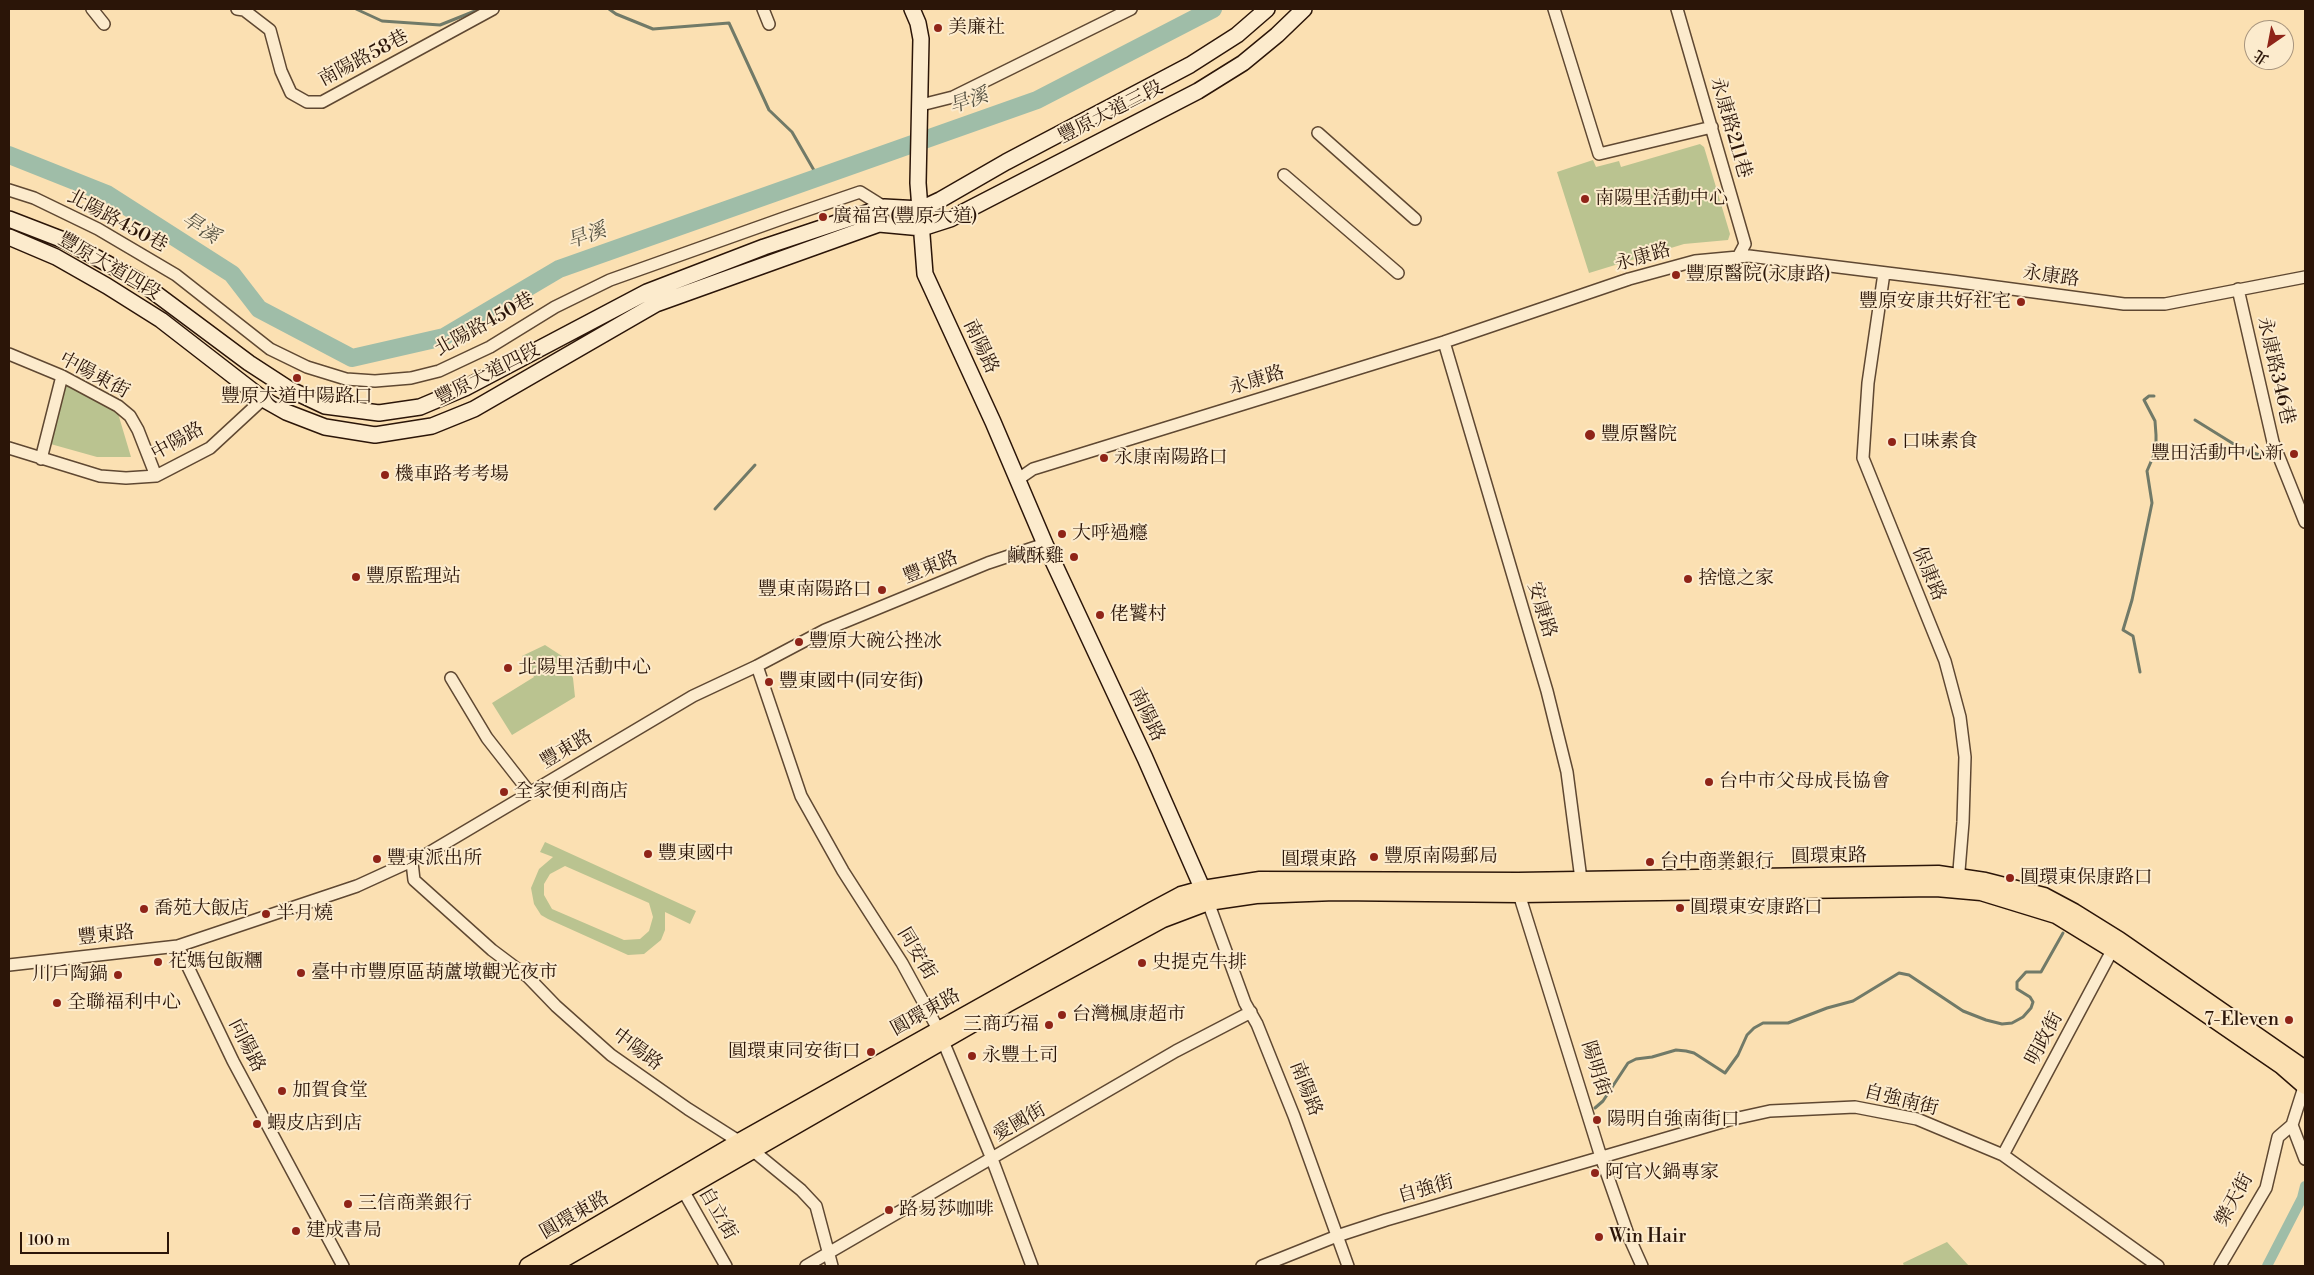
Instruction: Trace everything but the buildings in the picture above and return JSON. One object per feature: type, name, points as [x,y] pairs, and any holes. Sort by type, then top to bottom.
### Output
[{"type":"main road","name":"圓環東路","points":[[528,1266],[680,1184],[941,1034],[1163,919],[1205,895],[1260,880],[1518,888],[1938,874],[1958,883],[2020,888],[2044,896],[2305,1069]]},
{"type":"main road","name":"圓環東路","points":[[2116,945],[2282,1066],[2305,1086]]},
{"type":"main road","name":"圓環東路","points":[[551,1266],[680,1184]]},
{"type":"street","points":[[92,9],[104,24]]},
{"type":"street","name":"南陽路58巷","points":[[237,9],[244,10],[270,30],[281,71],[291,93],[307,102],[322,102],[493,9]]},
{"type":"street","points":[[763,9],[769,24]]},
{"type":"street","points":[[912,9],[918,23],[921,39],[921,109],[954,97],[1131,9]]},
{"type":"street","name":"豐原大道三段","points":[[921,209],[1190,65],[1237,35],[1267,9]]},
{"type":"street","name":"豐原大道三段","points":[[922,228],[950,219],[1198,91],[1243,63],[1277,35],[1304,9]]},
{"type":"street","points":[[1554,9],[1599,154],[1712,127]]},
{"type":"street","name":"永康路211巷","points":[[1677,9],[1744,244],[1738,257]]},
{"type":"street","name":"南陽路","points":[[921,109],[918,183],[925,274],[1045,544],[1145,758],[1205,895],[1245,1003],[1251,1012],[1294,1116],[1348,1266]]},
{"type":"street","points":[[1318,133],[1415,220]]},
{"type":"street","points":[[1284,175],[1398,273]]},
{"type":"street","name":"北陽路450巷","points":[[9,190],[34,198],[98,229],[176,275],[270,349],[307,367],[346,379],[375,381],[411,378],[439,371],[490,347],[555,307],[610,280],[784,218],[860,192],[884,206]]},
{"type":"street","name":"豐原大道四段","points":[[9,219],[66,241],[139,281],[249,363],[289,390],[325,406],[379,413],[420,407],[465,388],[647,292],[764,247],[884,206],[921,209]]},
{"type":"street","name":"豐原大道四段","points":[[9,238],[56,257],[108,286],[161,320],[263,399],[286,412],[325,427],[375,435],[432,426],[474,409],[656,304],[879,224],[922,228]]},
{"type":"street","name":"永康路","points":[[1017,480],[1042,466],[1444,342],[1629,279],[1695,261],[1738,257],[1884,273],[2124,304],[2165,304],[2305,277]]},
{"type":"street","name":"保康路","points":[[1884,273],[1868,383],[1863,458],[1945,661],[1960,717],[1965,756],[1963,822],[1958,883]]},
{"type":"street","name":"永康路346巷","points":[[2238,289],[2278,460],[2305,522]]},
{"type":"street","name":"安康路","points":[[1444,342],[1547,691],[1568,772],[1582,887]]},
{"type":"street","name":"中陽東街","points":[[9,354],[62,376],[118,406],[130,416],[138,430],[156,476]]},
{"type":"street","points":[[41,459],[62,376]]},
{"type":"street","name":"中陽路","points":[[9,448],[100,476],[126,478],[156,476],[210,448],[263,399]]},
{"type":"street","name":"豐東路","points":[[9,965],[178,946],[357,886],[412,862],[693,696],[757,666],[825,630],[988,563],[1045,544]]},
{"type":"street","name":"同安街","points":[[757,666],[800,796],[902,963],[941,1034],[992,1159],[1032,1266]]},
{"type":"street","points":[[451,678],[487,738],[530,793]]},
{"type":"street","name":"中陽路","points":[[412,862],[414,880],[492,950],[528,977],[556,1006],[611,1055],[745,1146],[801,1190],[816,1206],[832,1266]]},
{"type":"street","name":"陽明街","points":[[1518,888],[1602,1157],[1629,1237],[1642,1266]]},
{"type":"street","name":"明政街","points":[[2003,1155],[2116,945]]},
{"type":"street","name":"向陽路","points":[[178,946],[233,1062],[343,1266]]},
{"type":"street","name":"愛國街","points":[[806,1266],[1176,1051],[1251,1012]]},
{"type":"street","points":[[2305,1086],[2292,1125],[2305,1159]]},
{"type":"street","name":"自強南街","points":[[1602,1157],[1729,1120],[1762,1113],[1855,1107],[1917,1119],[2003,1155],[2158,1266]]},
{"type":"street","name":"樂天街","points":[[2220,1266],[2266,1188],[2278,1138],[2292,1125]]},
{"type":"street","name":"自強街","points":[[1262,1266],[1337,1236],[1602,1157]]},
{"type":"street","name":"自立街","points":[[680,1184],[726,1266]]},
{"type":"green space","points":[[1700,144],[1704,147],[1730,234],[1728,240],[1684,244],[1589,273],[1557,172],[1593,160],[1596,167],[1619,161],[1621,167]]},
{"type":"green space","points":[[62,380],[117,410],[131,457],[97,457],[47,443]]},
{"type":"green space","points":[[545,645],[562,656],[573,678],[575,697],[512,735],[492,703],[534,677],[522,656]]},
{"type":"green space","points":[[545,842],[696,911],[690,924],[665,912],[665,930],[661,940],[644,954],[628,955],[541,915],[534,904],[531,888],[539,869],[553,857],[540,852]],"holes":[[[565,866],[649,903],[653,917],[649,931],[640,939],[624,940],[552,909],[544,895],[544,884],[550,874]]]},
{"type":"green space","points":[[1947,1242],[1969,1266],[1904,1266],[1903,1263]]},
{"type":"waterway","points":[[356,9],[382,21],[440,25],[480,9]]},
{"type":"waterway","points":[[609,9],[616,14],[653,29],[729,23],[769,110],[792,132],[819,179]]},
{"type":"waterway","name":"旱溪","points":[[9,155],[107,194],[232,274],[259,309],[352,358],[444,337],[559,269],[1037,100],[1213,9]]},
{"type":"waterway","points":[[2140,672],[2133,636],[2123,630],[2132,600],[2152,503],[2147,471],[2156,450],[2155,421],[2144,400],[2149,396],[2154,396]]},
{"type":"waterway","points":[[2195,420],[2245,451],[2268,457]]},
{"type":"waterway","points":[[715,509],[755,465]]},
{"type":"waterway","points":[[1595,1108],[1603,1101],[1628,1063],[1636,1059],[1652,1057],[1676,1050],[1686,1051],[1694,1053],[1725,1073],[1738,1055],[1747,1035],[1754,1028],[1763,1023],[1788,1023],[1827,1008],[1853,1001],[1899,973],[1909,975],[1963,1011],[2002,1024],[2012,1023],[2023,1017],[2031,1008],[2033,1002],[2030,997],[2017,989],[2017,982],[2026,972],[2041,972],[2063,933]]},
{"type":"waterway","points":[[2267,1266],[2302,1198],[2305,1186]]},
{"type":"place","name":"美廉社","points":[[938,28]]},
{"type":"place","name":"南陽里活動中心","points":[[1585,199]]},
{"type":"place","name":"廣福宮(豐原大道)","points":[[823,217]]},
{"type":"place","name":"豐原醫院(永康路)","points":[[1676,275]]},
{"type":"place","name":"豐原安康共好社宅","points":[[2021,302]]},
{"type":"place","name":"豐原大道中陽路口","points":[[297,378]]},
{"type":"place","name":"豐原醫院","points":[[1590,435]]},
{"type":"place","name":"口味素食","points":[[1892,442]]},
{"type":"place","name":"豐田活動中心新","points":[[2294,454]]},
{"type":"place","name":"永康南陽路口","points":[[1104,458]]},
{"type":"place","name":"機車路考考場","points":[[385,475]]},
{"type":"place","name":"大呼過癮","points":[[1062,534]]},
{"type":"place","name":"鹹酥雞","points":[[1074,557]]},
{"type":"place","name":"豐原監理站","points":[[356,577]]},
{"type":"place","name":"捨憶之家","points":[[1688,579]]},
{"type":"place","name":"豐東南陽路口","points":[[882,590]]},
{"type":"place","name":"佬饕村","points":[[1100,615]]},
{"type":"place","name":"豐原大碗公挫冰","points":[[799,642]]},
{"type":"place","name":"北陽里活動中心","points":[[508,668]]},
{"type":"place","name":"豐東國中(同安街)","points":[[769,682]]},
{"type":"place","name":"台中市父母成長協會","points":[[1709,782]]},
{"type":"place","name":"全家便利商店","points":[[504,792]]},
{"type":"place","name":"豐東國中","points":[[648,854]]},
{"type":"place","name":"豐原南陽郵局","points":[[1374,857]]},
{"type":"place","name":"豐東派出所","points":[[377,859]]},
{"type":"place","name":"台中商業銀行","points":[[1650,862]]},
{"type":"place","name":"圓環東保康路口","points":[[2010,878]]},
{"type":"place","name":"圓環東安康路口","points":[[1680,908]]},
{"type":"place","name":"喬苑大飯店","points":[[144,909]]},
{"type":"place","name":"半月燒","points":[[266,914]]},
{"type":"place","name":"花媽包飯糰","points":[[158,962]]},
{"type":"place","name":"史提克牛排","points":[[1142,963]]},
{"type":"place","name":"臺中市豐原區葫蘆墩觀光夜市","points":[[301,973]]},
{"type":"place","name":"川戶陶鍋","points":[[118,975]]},
{"type":"place","name":"全聯福利中心","points":[[57,1003]]},
{"type":"place","name":"台灣楓康超市","points":[[1062,1015]]},
{"type":"place","name":"7-Eleven","points":[[2289,1020]]},
{"type":"place","name":"三商巧福","points":[[1049,1025]]},
{"type":"place","name":"圓環東同安街口","points":[[871,1052]]},
{"type":"place","name":"永豐土司","points":[[972,1056]]},
{"type":"place","name":"加賀食堂","points":[[282,1091]]},
{"type":"place","name":"陽明自強南街口","points":[[1597,1120]]},
{"type":"place","name":"蝦皮店到店","points":[[257,1124]]},
{"type":"place","name":"阿官火鍋專家","points":[[1595,1173]]},
{"type":"place","name":"三信商業銀行","points":[[348,1204]]},
{"type":"place","name":"路易莎咖啡","points":[[889,1210]]},
{"type":"place","name":"建成書局","points":[[296,1231]]},
{"type":"place","name":"Win Hair","points":[[1599,1237]]}]
